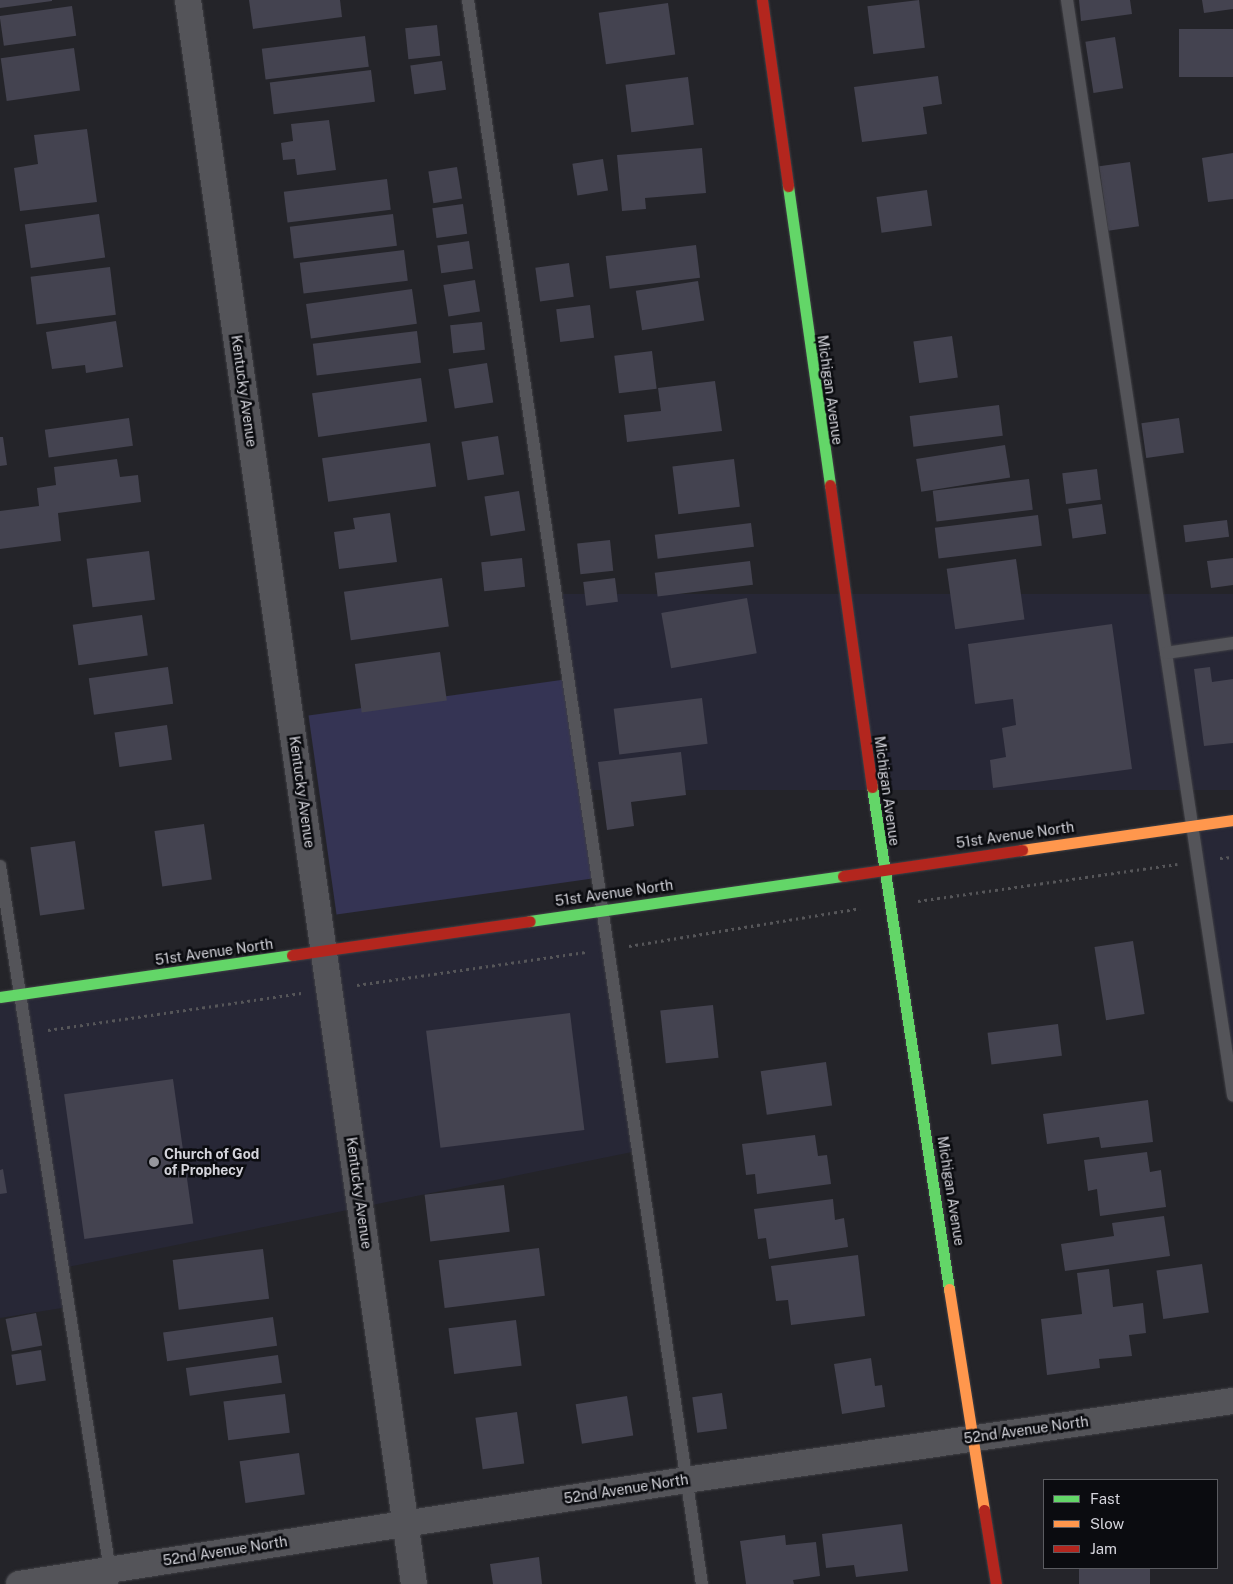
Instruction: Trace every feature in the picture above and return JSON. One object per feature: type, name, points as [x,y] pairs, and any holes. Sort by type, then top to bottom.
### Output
[{"type":"street","name":"Kentucky Avenue","points":[[188,0],[414,1584]]},
{"type":"street","name":"Michigan Avenue","points":[[762,0],[883,869],[976,1437],[996,1584]]},
{"type":"street","name":"51st Avenue North","points":[[0,997],[1233,820]]},
{"type":"street","name":"52nd Avenue North","points":[[19,1584],[111,1577],[406,1523],[976,1437],[1233,1402]]},
{"type":"lane","points":[[468,0],[600,910],[702,1584]]},
{"type":"lane","points":[[1067,0],[1233,1095]]},
{"type":"lane","points":[[1166,653],[1233,643]]},
{"type":"lane","points":[[0,866],[18,994],[111,1577]]},
{"type":"shaded area","points":[[563,594],[1233,594],[1233,790],[563,790]]},
{"type":"shaded area","points":[[568,679],[596,878],[337,915],[309,715]]},
{"type":"shaded area","points":[[1233,820],[1233,1069],[1192,826]]},
{"type":"shaded area","points":[[600,910],[637,1151],[63,1268],[68,1307],[0,1318],[0,1001]]},
{"type":"building","points":[[0,0],[52,0],[52,1],[0,8]]},
{"type":"building","points":[[249,0],[340,0],[342,17],[253,29]]},
{"type":"building","points":[[919,0],[925,48],[873,54],[867,6]]},
{"type":"building","points":[[1079,0],[1130,0],[1132,14],[1081,21]]},
{"type":"building","points":[[1202,0],[1233,0],[1233,9],[1204,13]]},
{"type":"building","points":[[668,3],[675,54],[606,64],[599,13]]},
{"type":"building","points":[[72,6],[76,36],[4,46],[0,16]]},
{"type":"building","points":[[437,25],[440,56],[408,59],[405,28]]},
{"type":"building","points":[[1179,29],[1233,29],[1233,77],[1179,77]]},
{"type":"building","points":[[365,36],[369,67],[266,79],[262,49]]},
{"type":"building","points":[[1115,37],[1123,88],[1094,93],[1085,42]]},
{"type":"building","points":[[74,48],[80,91],[7,101],[1,58]]},
{"type":"building","points":[[442,61],[446,90],[414,94],[410,65]]},
{"type":"building","points":[[371,70],[375,102],[274,114],[270,82]]},
{"type":"building","points":[[938,76],[942,104],[923,107],[927,134],[862,142],[854,87]]},
{"type":"building","points":[[688,77],[694,125],[631,132],[625,85]]},
{"type":"building","points":[[329,120],[336,170],[297,175],[295,159],[283,160],[281,143],[293,141],[291,124]]},
{"type":"building","points":[[87,129],[97,202],[20,211],[14,168],[38,164],[34,135]]},
{"type":"building","points":[[702,148],[706,193],[645,198],[646,209],[622,211],[617,155]]},
{"type":"building","points":[[1233,153],[1233,199],[1208,202],[1202,158]]},
{"type":"building","points":[[603,159],[608,191],[577,195],[572,164]]},
{"type":"building","points":[[1130,162],[1139,226],[1108,231],[1099,166]]},
{"type":"building","points":[[457,167],[462,199],[433,203],[428,172]]},
{"type":"building","points":[[387,179],[391,210],[288,222],[284,192]]},
{"type":"building","points":[[927,190],[932,226],[882,233],[876,197]]},
{"type":"building","points":[[463,204],[467,234],[436,238],[432,208]]},
{"type":"building","points":[[99,214],[105,258],[31,268],[25,224]]},
{"type":"building","points":[[393,214],[397,246],[294,258],[290,227]]},
{"type":"building","points":[[469,241],[473,269],[441,273],[437,245]]},
{"type":"building","points":[[696,245],[700,278],[610,289],[606,256]]},
{"type":"building","points":[[404,250],[408,281],[304,294],[300,263]]},
{"type":"building","points":[[569,263],[574,297],[540,301],[535,268]]},
{"type":"building","points":[[110,267],[116,315],[36,324],[31,277]]},
{"type":"building","points":[[475,280],[480,312],[448,317],[443,285]]},
{"type":"building","points":[[698,281],[704,321],[642,330],[636,291]]},
{"type":"building","points":[[412,289],[417,324],[311,339],[306,304]]},
{"type":"building","points":[[590,305],[594,338],[560,342],[556,309]]},
{"type":"building","points":[[116,321],[123,367],[86,373],[85,365],[52,369],[46,332]]},
{"type":"building","points":[[482,322],[485,350],[453,353],[450,325]]},
{"type":"building","points":[[417,331],[421,363],[317,376],[313,344]]},
{"type":"building","points":[[952,336],[958,378],[919,383],[913,341]]},
{"type":"building","points":[[652,351],[657,389],[619,393],[614,356]]},
{"type":"building","points":[[487,363],[493,403],[455,409],[448,369]]},
{"type":"building","points":[[421,378],[427,422],[318,437],[312,393]]},
{"type":"building","points":[[715,381],[722,431],[627,442],[624,415],[661,411],[658,388]]},
{"type":"building","points":[[999,405],[1003,436],[913,447],[910,416]]},
{"type":"building","points":[[129,418],[133,446],[49,458],[45,430]]},
{"type":"building","points":[[1179,418],[1184,453],[1146,458],[1141,423]]},
{"type":"building","points":[[498,436],[504,475],[468,480],[461,442]]},
{"type":"building","points":[[0,437],[3,437],[7,465],[0,466]]},
{"type":"building","points":[[430,443],[436,487],[328,502],[322,458]]},
{"type":"building","points":[[1005,445],[1010,478],[921,492],[916,459]]},
{"type":"building","points":[[117,459],[120,477],[138,475],[141,502],[58,513],[61,541],[0,549],[0,511],[39,506],[37,488],[56,485],[54,467]]},
{"type":"building","points":[[734,459],[740,507],[678,514],[672,467]]},
{"type":"building","points":[[1097,469],[1101,500],[1066,504],[1062,473]]},
{"type":"building","points":[[1029,479],[1033,510],[937,522],[933,491]]},
{"type":"building","points":[[519,491],[525,531],[491,536],[484,496]]},
{"type":"building","points":[[1102,504],[1106,534],[1073,538],[1068,509]]},
{"type":"building","points":[[390,513],[397,562],[339,569],[334,532],[355,529],[353,518]]},
{"type":"building","points":[[1038,515],[1042,546],[939,558],[935,528]]},
{"type":"building","points":[[1227,520],[1229,537],[1185,542],[1183,525]]},
{"type":"building","points":[[751,523],[754,547],[658,559],[655,535]]},
{"type":"building","points":[[610,540],[613,571],[580,574],[577,543]]},
{"type":"building","points":[[149,551],[155,600],[92,607],[86,559]]},
{"type":"building","points":[[522,558],[525,587],[484,591],[481,562]]},
{"type":"building","points":[[1233,558],[1233,585],[1211,588],[1207,561]]},
{"type":"building","points":[[1016,559],[1024,619],[955,629],[947,569]]},
{"type":"building","points":[[750,561],[753,585],[658,597],[655,573]]},
{"type":"building","points":[[442,578],[449,627],[351,640],[344,592]]},
{"type":"building","points":[[615,578],[618,602],[586,606],[583,582]]},
{"type":"building","points":[[747,598],[757,653],[671,668],[661,613]]},
{"type":"building","points":[[142,615],[148,656],[78,665],[73,625]]},
{"type":"building","points":[[1112,624],[1132,769],[993,788],[990,760],[1006,757],[1002,728],[1016,725],[1013,699],[975,704],[968,644]]},
{"type":"building","points":[[440,652],[447,701],[362,712],[355,664]]},
{"type":"building","points":[[168,667],[173,704],[94,715],[89,678]]},
{"type":"building","points":[[1210,667],[1212,682],[1233,679],[1233,743],[1204,746],[1194,669]]},
{"type":"building","points":[[702,698],[708,744],[619,755],[614,709]]},
{"type":"building","points":[[167,725],[172,760],[119,767],[115,732]]},
{"type":"building","points":[[681,752],[686,795],[631,802],[634,826],[607,830],[598,762]]},
{"type":"building","points":[[204,824],[212,879],[162,886],[154,831]]},
{"type":"building","points":[[75,841],[85,909],[40,916],[30,847]]},
{"type":"building","points":[[1133,941],[1145,1014],[1106,1020],[1094,947]]},
{"type":"building","points":[[713,1005],[719,1058],[666,1063],[660,1011]]},
{"type":"building","points":[[570,1013],[584,1130],[440,1148],[426,1031]]},
{"type":"building","points":[[1058,1024],[1062,1056],[991,1064],[988,1033]]},
{"type":"building","points":[[826,1062],[832,1106],[767,1115],[761,1071]]},
{"type":"building","points":[[173,1079],[193,1224],[84,1239],[64,1094]]},
{"type":"building","points":[[1148,1100],[1153,1142],[1101,1148],[1099,1137],[1047,1144],[1043,1114]]},
{"type":"building","points":[[815,1135],[818,1156],[827,1155],[831,1184],[757,1194],[755,1174],[746,1175],[742,1144]]},
{"type":"building","points":[[1147,1152],[1150,1172],[1161,1170],[1166,1207],[1100,1216],[1097,1189],[1088,1191],[1084,1160]]},
{"type":"building","points":[[3,1169],[7,1193],[0,1194],[0,1170]]},
{"type":"building","points":[[504,1185],[510,1232],[430,1241],[425,1195]]},
{"type":"building","points":[[833,1199],[835,1220],[844,1218],[848,1247],[769,1259],[766,1238],[758,1239],[754,1209]]},
{"type":"building","points":[[1164,1216],[1170,1256],[1065,1271],[1061,1244],[1114,1236],[1112,1223]]},
{"type":"building","points":[[539,1248],[545,1296],[445,1308],[439,1260]]},
{"type":"building","points":[[263,1249],[269,1299],[179,1310],[173,1260]]},
{"type":"building","points":[[858,1255],[865,1316],[791,1325],[788,1300],[776,1301],[771,1266]]},
{"type":"building","points":[[1202,1264],[1209,1313],[1163,1319],[1156,1270]]},
{"type":"building","points":[[1109,1269],[1113,1307],[1143,1303],[1146,1333],[1129,1335],[1132,1356],[1099,1359],[1100,1368],[1047,1375],[1041,1319],[1082,1314],[1077,1273]]},
{"type":"building","points":[[36,1313],[42,1345],[12,1351],[6,1319]]},
{"type":"building","points":[[273,1317],[277,1346],[167,1361],[163,1332]]},
{"type":"building","points":[[516,1320],[522,1366],[454,1374],[449,1328]]},
{"type":"building","points":[[41,1350],[46,1381],[16,1385],[11,1355]]},
{"type":"building","points":[[278,1355],[282,1383],[190,1396],[186,1368]]},
{"type":"building","points":[[871,1358],[875,1386],[882,1385],[885,1407],[842,1414],[834,1364]]},
{"type":"building","points":[[722,1393],[727,1429],[697,1433],[692,1397]]},
{"type":"building","points":[[285,1394],[290,1433],[228,1440],[223,1402]]},
{"type":"building","points":[[627,1396],[633,1436],[582,1444],[576,1404]]},
{"type":"building","points":[[517,1412],[524,1463],[483,1469],[475,1418]]},
{"type":"building","points":[[299,1453],[305,1495],[245,1503],[240,1461]]},
{"type":"building","points":[[902,1524],[908,1571],[856,1577],[854,1565],[826,1568],[822,1534]]},
{"type":"building","points":[[785,1535],[786,1545],[816,1542],[820,1576],[793,1580],[794,1584],[746,1584],[740,1541]]},
{"type":"building","points":[[539,1557],[542,1584],[493,1584],[490,1564]]},
{"type":"building","points":[[1079,1569],[1150,1569],[1150,1584],[1079,1584]]},
{"type":"traffic: fast","points":[[788,186],[830,485]]},
{"type":"traffic: fast","points":[[872,787],[949,1289]]},
{"type":"traffic: fast","points":[[530,921],[843,876]]},
{"type":"traffic: fast","points":[[0,997],[292,955]]},
{"type":"traffic: slow","points":[[1022,850],[1233,820]]},
{"type":"traffic: slow","points":[[949,1289],[984,1510]]},
{"type":"traffic: jam","points":[[762,0],[788,186]]},
{"type":"traffic: jam","points":[[830,485],[872,787]]},
{"type":"traffic: jam","points":[[843,876],[1022,850]]},
{"type":"traffic: jam","points":[[292,955],[530,921]]},
{"type":"traffic: jam","points":[[984,1510],[996,1584]]},
{"type":"place","name":"Church of God of Prophecy","points":[[154,1162]]}]
